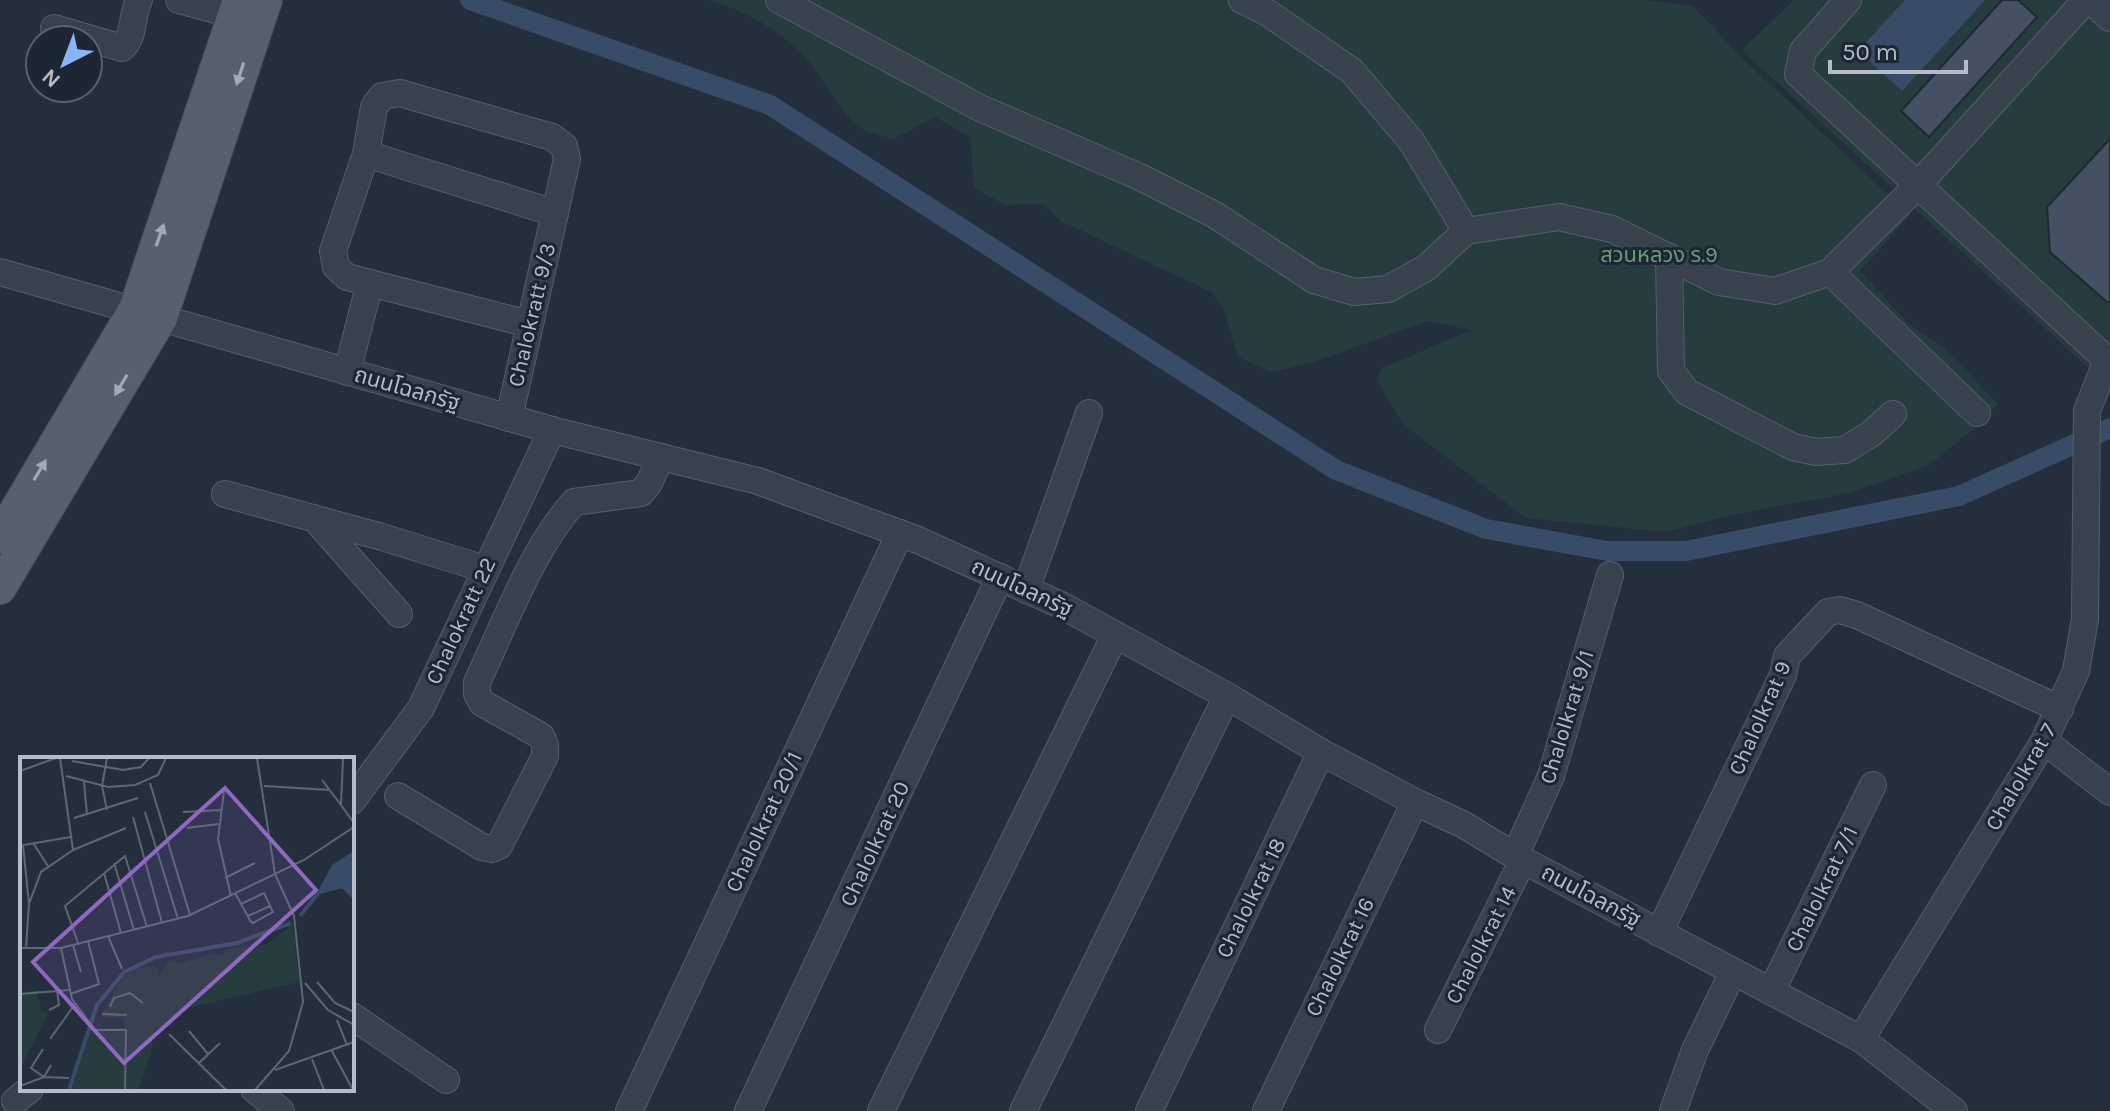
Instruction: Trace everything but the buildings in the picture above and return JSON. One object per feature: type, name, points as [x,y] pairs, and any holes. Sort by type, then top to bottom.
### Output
[{"type":"main road","points":[[0,588],[148,314],[266,0]]},
{"type":"main road","points":[[0,537],[148,314],[237,7]]},
{"type":"street","points":[[104,43],[122,48],[131,38],[132,17],[139,0]]},
{"type":"street","points":[[179,0],[237,7]]},
{"type":"street","points":[[779,0],[980,108],[1140,177],[1215,215],[1314,280],[1354,292],[1388,289],[1426,268],[1466,231],[1559,217],[1612,229],[1719,282],[1775,291],[1830,272],[1918,185],[2088,0],[2110,18]]},
{"type":"street","points":[[1242,0],[1268,13],[1352,71],[1412,142],[1466,231]]},
{"type":"street","points":[[1848,0],[1803,51],[1798,74],[2108,359]]},
{"type":"street","name":"Chalokratt 9/3","points":[[366,154],[374,107],[382,96],[400,93],[552,137],[564,146],[567,159],[509,418]]},
{"type":"street","points":[[529,324],[347,277],[336,267],[333,251],[366,154],[555,213]]},
{"type":"street","points":[[1669,257],[1671,371],[1687,392],[1793,447],[1816,452],[1845,450],[1872,433],[1893,414]]},
{"type":"street","name":"ถนนโฉลกรัฐ","points":[[0,272],[552,430],[758,481],[900,533],[1063,606],[1227,696],[1321,752],[1464,825],[1519,858],[1861,1039],[1954,1111]]},
{"type":"street","points":[[1830,272],[1977,413]]},
{"type":"street","points":[[347,372],[370,283]]},
{"type":"street","name":"Chalolkrat 7","points":[[1861,1039],[2044,741],[2097,616],[2086,484],[2087,411],[2108,359]]},
{"type":"street","points":[[1026,590],[1089,413]]},
{"type":"street","name":"Chalokratt 22","points":[[354,798],[418,713],[552,430]]},
{"type":"street","points":[[398,796],[482,847],[492,849],[499,846],[545,756],[545,745],[541,736],[482,703],[477,694],[477,682],[532,566],[562,515],[574,502],[641,493],[661,457]]},
{"type":"street","points":[[225,494],[485,569]]},
{"type":"street","points":[[314,518],[399,614]]},
{"type":"street","name":"Chalolkrat 20/1","points":[[629,1111],[900,533]]},
{"type":"street","name":"Chalolkrat 9/1","points":[[1519,858],[1551,776],[1610,575]]},
{"type":"street","name":"Chalolkrat 20","points":[[748,1111],[1000,577]]},
{"type":"street","name":"Chalolkrat 9","points":[[1659,933],[1783,675],[1787,656],[1828,612],[1840,610],[1857,615],[2060,709]]},
{"type":"street","points":[[881,1111],[1115,635]]},
{"type":"street","points":[[1023,1111],[1227,696]]},
{"type":"street","points":[[2044,741],[2110,792]]},
{"type":"street","name":"Chalolkrat 18","points":[[1149,1111],[1321,752]]},
{"type":"street","name":"Chalolkrat 7/1","points":[[1771,992],[1873,785]]},
{"type":"street","name":"Chalolkrat 16","points":[[1266,1111],[1415,802]]},
{"type":"street","name":"Chalolkrat 14","points":[[1438,1030],[1519,858]]},
{"type":"street","points":[[1673,1111],[1695,1050],[1733,972]]},
{"type":"street","points":[[354,1017],[446,1080]]},
{"type":"street","points":[[256,1091],[281,1111]]},
{"type":"green space","name":"สวนหลวง ร.9","points":[[707,0],[1647,0],[1693,6],[1741,57],[1910,215],[1860,271],[1909,324],[1943,347],[1998,404],[1974,429],[1927,466],[1849,493],[1736,514],[1666,532],[1526,518],[1403,424],[1377,380],[1382,368],[1472,330],[1428,321],[1314,362],[1272,372],[1238,357],[1223,307],[1211,292],[1061,221],[1043,204],[1005,205],[974,188],[970,137],[935,117],[893,139],[864,130],[850,118],[810,63],[788,41],[750,16]]},
{"type":"green space","points":[[1794,0],[2110,0],[2110,388],[1742,50]]},
{"type":"water","points":[[1905,0],[1985,0],[1902,91],[1858,51]]},
{"type":"waterway","points":[[470,0],[770,105],[1336,470],[1486,529],[1607,551],[1686,551],[1959,496],[2110,428]]}]
